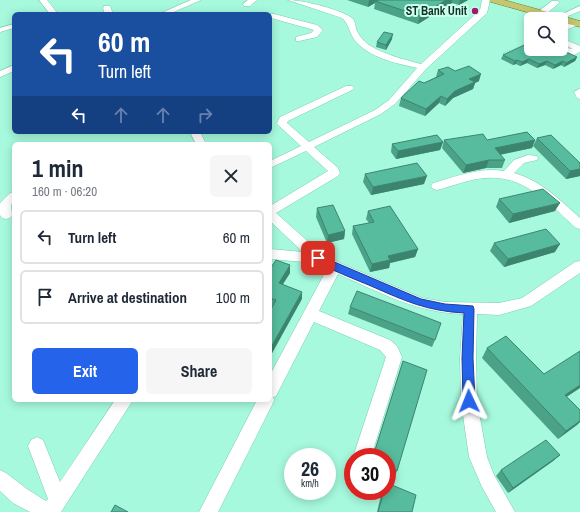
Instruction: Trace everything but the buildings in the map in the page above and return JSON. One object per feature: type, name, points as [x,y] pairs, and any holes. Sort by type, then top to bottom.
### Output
[{"type":"main road","points":[[494,0],[538,12]]},
{"type":"main road","points":[[568,21],[579,24]]},
{"type":"street","points":[[45,0],[53,12]]},
{"type":"street","points":[[167,12],[197,0]]},
{"type":"street","points":[[272,164],[378,112],[392,102],[423,67],[484,11],[486,0]]},
{"type":"street","points":[[272,17],[294,1],[345,16],[351,22],[352,29],[357,37],[373,51],[393,59],[423,67]]},
{"type":"street","points":[[543,12],[555,3]]},
{"type":"street","points":[[568,13],[580,8]]},
{"type":"street","points":[[272,17],[314,27],[319,30],[314,35],[299,39]]},
{"type":"street","points":[[568,28],[579,24]]},
{"type":"street","points":[[0,30],[12,27]]},
{"type":"street","points":[[568,44],[578,50],[572,53],[568,52]]},
{"type":"street","points":[[0,74],[12,69]]},
{"type":"street","points":[[272,210],[334,173],[334,170],[307,148],[298,137],[285,127],[282,123],[283,119],[349,88]]},
{"type":"street","points":[[506,174],[513,165],[521,159],[533,158]]},
{"type":"street","points":[[437,186],[485,174],[506,174],[542,190],[580,225]]},
{"type":"street","points":[[6,214],[5,204],[12,198]]},
{"type":"street","points":[[272,216],[318,258],[335,267],[420,302],[445,308],[499,309],[526,302],[580,266]]},
{"type":"street","points":[[272,254],[318,258]]},
{"type":"street","points":[[272,388],[335,267]]},
{"type":"street","points":[[470,309],[468,358],[469,401],[478,458],[488,481],[506,512]]},
{"type":"street","points":[[310,314],[385,345],[392,351],[394,357],[365,448]]},
{"type":"street","points":[[52,508],[124,402]]},
{"type":"street","points":[[208,512],[265,402]]},
{"type":"street","points":[[37,446],[52,508]]},
{"type":"street","points":[[0,479],[20,496],[52,508]]},
{"type":"path","points":[[507,55],[503,53],[524,45]]},
{"type":"place","name":"ST Bank Unit","points":[[475,11]]},
{"type":"route","points":[[318,258],[395,293],[420,302],[445,308],[470,309],[468,358],[469,401]]}]
